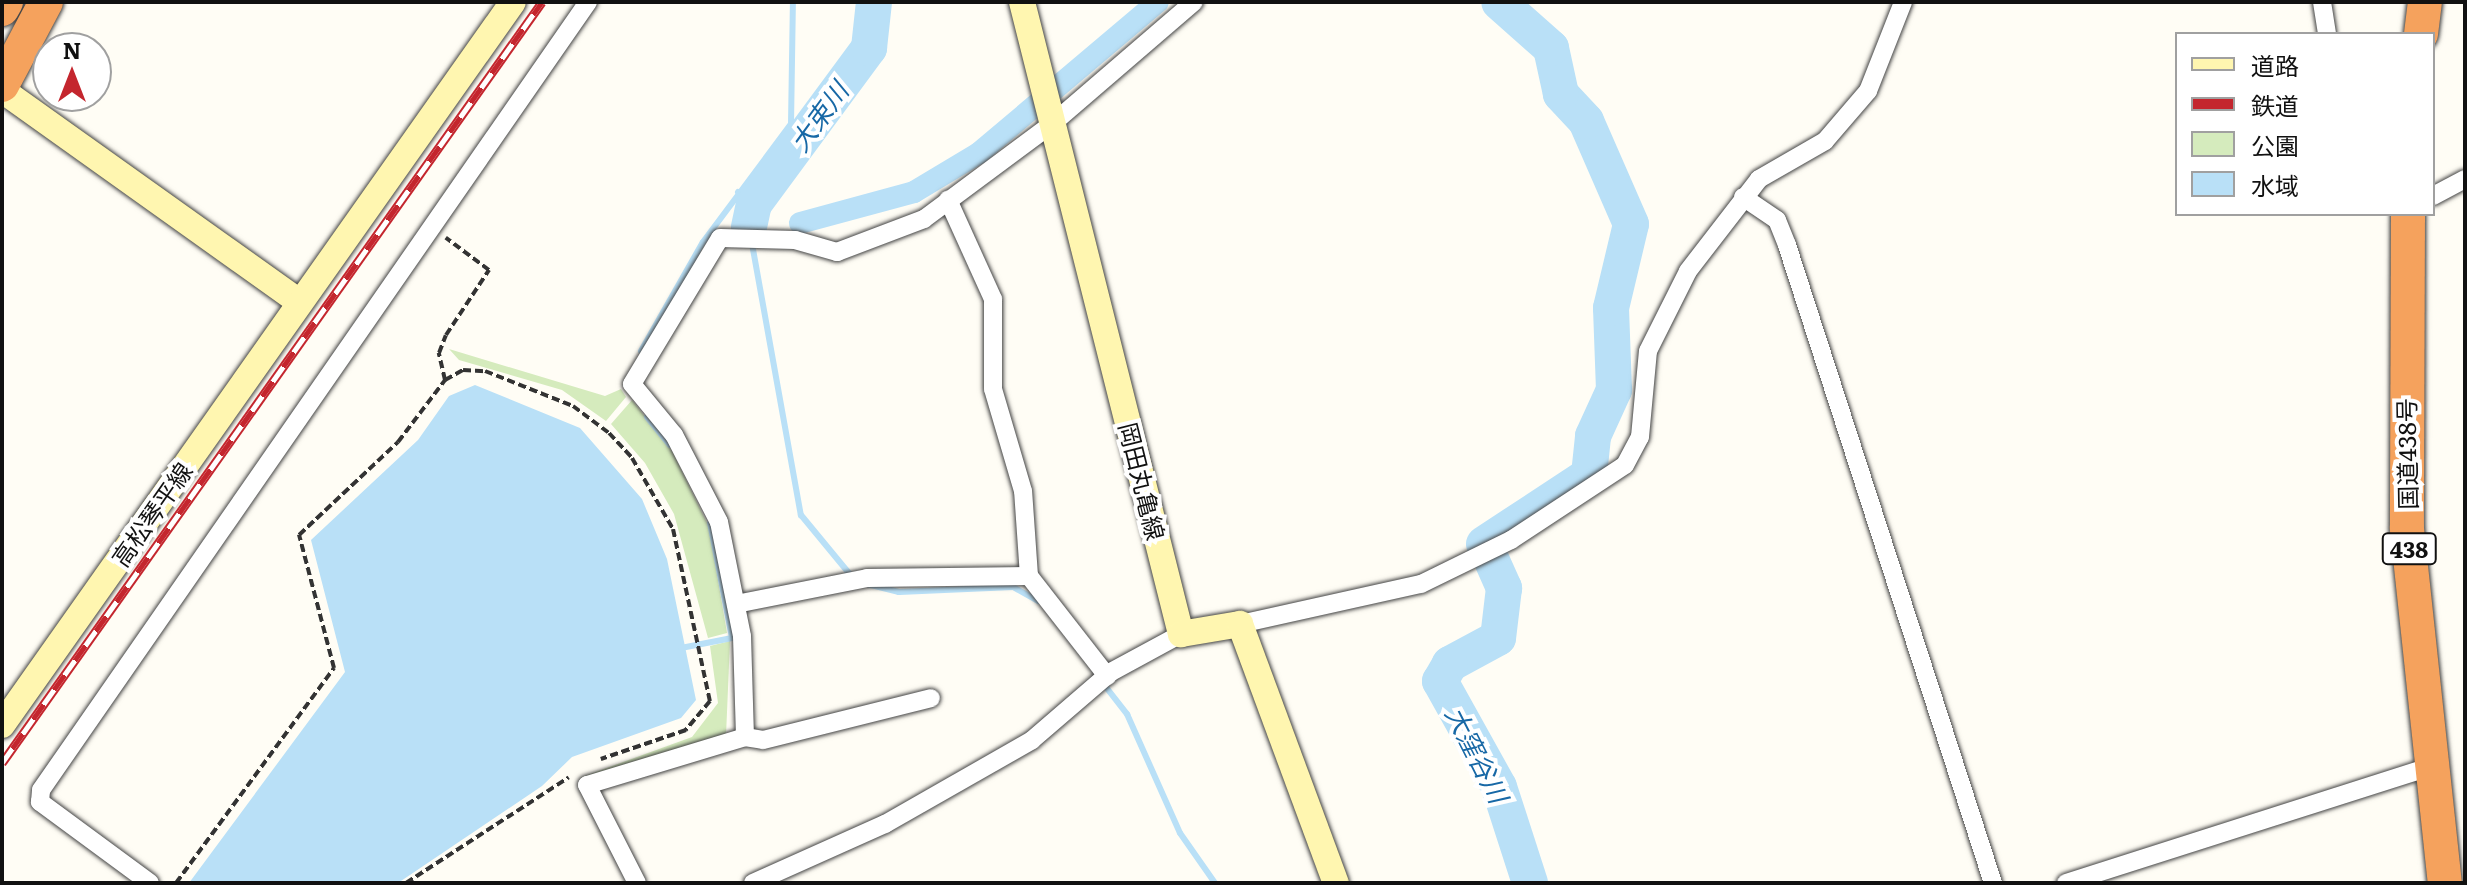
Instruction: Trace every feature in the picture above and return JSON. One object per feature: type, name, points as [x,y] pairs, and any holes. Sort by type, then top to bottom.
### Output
[{"type":"highway","points":[[2,9],[6,2]]},
{"type":"highway","points":[[2,87],[46,2]]},
{"type":"highway","points":[[2421,32],[2425,2]]},
{"type":"highway","name":"国道438号","points":[[2408,216],[2407,515],[2430,767],[2445,883]]},
{"type":"main road","name":"高松琴平線","points":[[2,725],[513,2]]},
{"type":"main road","name":"岡田丸亀線","points":[[1022,2],[1181,634]]},
{"type":"main road","points":[[2,87],[299,302]]},
{"type":"main road","points":[[1181,634],[1240,624],[1336,883]]},
{"type":"street","points":[[150,883],[40,802],[41,790],[435,230],[588,2]]},
{"type":"street","points":[[745,737],[736,604],[719,522],[696,470],[632,384],[720,238],[750,239],[837,252],[924,219],[1194,2]]},
{"type":"street","points":[[1240,624],[1421,584],[1511,540],[1625,465],[1640,437],[1655,334],[1688,271],[1759,179],[1825,141],[1868,91],[1903,2]]},
{"type":"street","points":[[2322,2],[2327,32]]},
{"type":"street","points":[[2435,195],[2465,179]]},
{"type":"street","points":[[1743,197],[1777,220],[1787,245],[1993,883]]},
{"type":"street","points":[[948,200],[993,299],[993,389],[1023,491],[1029,576],[1103,681]]},
{"type":"street","points":[[736,604],[859,580],[1029,576]]},
{"type":"street","points":[[753,883],[965,778],[1055,724],[1103,681],[1181,634]]},
{"type":"street","points":[[637,883],[587,785],[745,737],[763,740],[931,698]]},
{"type":"street","points":[[2066,883],[2430,767]]},
{"type":"path","points":[[435,230],[489,270],[446,335],[439,353],[445,380]]},
{"type":"path","points":[[176,883],[334,668],[299,535],[398,442],[445,380],[485,371],[573,406],[609,433],[632,458],[673,529],[702,648]]},
{"type":"green space","points":[[449,349],[605,396],[621,389],[626,397],[606,421],[562,390],[459,360]]},
{"type":"green space","points":[[632,400],[672,451],[709,527],[727,633],[708,638],[674,514],[645,463],[611,424]]},
{"type":"green space","points":[[730,641],[726,736],[579,778],[692,737],[718,703],[710,646]]},
{"type":"water","points":[[475,385],[580,428],[642,499],[667,559],[696,700],[681,718],[572,757],[542,786],[398,883],[189,883],[345,672],[311,540],[418,440],[449,396]]},
{"type":"waterway","points":[[641,351],[703,242],[791,124],[793,2]]},
{"type":"waterway","points":[[793,146],[861,49],[868,2]]},
{"type":"waterway","name":"大束川","points":[[749,227],[754,204],[869,48],[874,2]]},
{"type":"waterway","points":[[800,223],[914,192],[979,153],[1158,2]]},
{"type":"waterway","name":"大窪谷川","points":[[1484,544],[1589,475],[1593,436],[1614,390],[1611,308],[1631,224],[1586,121],[1561,94],[1551,48],[1499,2]]},
{"type":"waterway","points":[[738,192],[754,204]]},
{"type":"waterway","points":[[749,227],[801,515],[853,578]]},
{"type":"waterway","points":[[647,417],[670,445]]},
{"type":"waterway","points":[[681,648],[732,638],[710,523]]},
{"type":"waterway","name":"大窪谷川","points":[[1492,561],[1504,588],[1498,638],[1450,664],[1440,681],[1499,787],[1530,883]]},
{"type":"waterway","points":[[867,584],[899,592],[1013,587],[1038,601]]},
{"type":"waterway","points":[[1102,682],[1127,714],[1180,833],[1215,883]]},
{"type":"railway","points":[[2,763],[542,2]]}]
